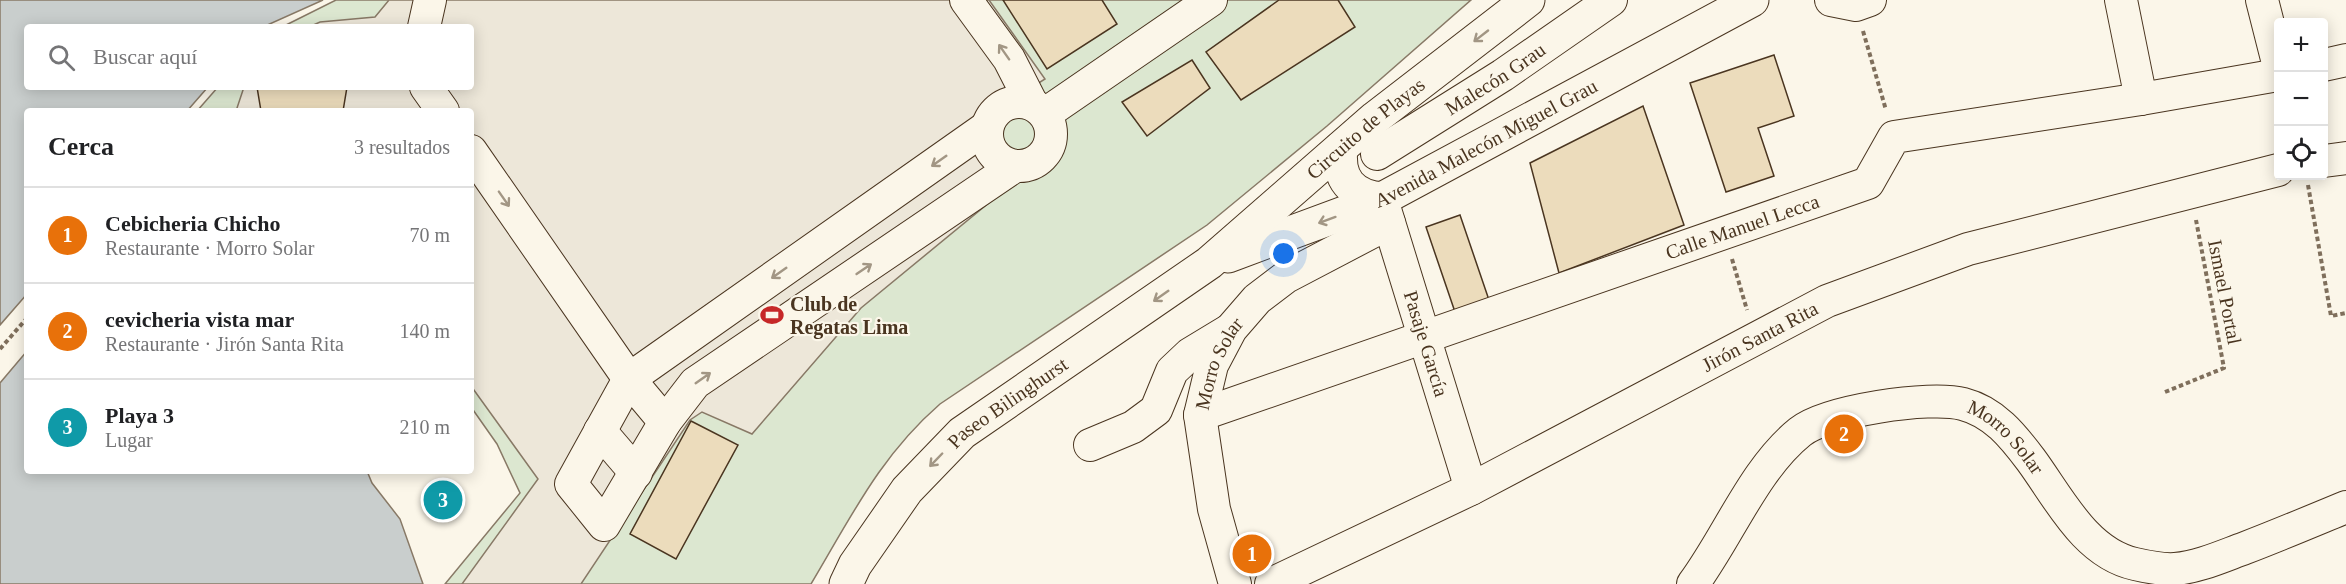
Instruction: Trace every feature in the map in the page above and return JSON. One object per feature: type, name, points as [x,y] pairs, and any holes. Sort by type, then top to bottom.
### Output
[{"type":"main road","name":"Circuito de Playas","points":[[1209,263],[1341,148],[1528,0]]},
{"type":"main road","name":"Avenida Malecón Miguel Grau","points":[[1209,263],[1386,211],[1752,0]]},
{"type":"main road","points":[[1341,148],[1342,172],[1348,183],[1386,211]]},
{"type":"main road","name":"Paseo Bilinghurst","points":[[846,584],[855,565],[907,490],[962,433],[1209,263]]},
{"type":"street","points":[[425,24],[430,0]]},
{"type":"street","points":[[966,0],[1009,59],[1038,109],[1050,124],[1050,145],[1036,161],[1015,166],[695,383],[664,422],[604,525],[571,484],[629,379],[987,128]]},
{"type":"street","points":[[1015,166],[996,157],[990,149],[987,128],[990,118],[1004,105],[1013,102],[1038,109],[1211,0]]},
{"type":"street","name":"Malecón Grau","points":[[1377,154],[1503,75],[1611,0]]},
{"type":"street","points":[[2121,0],[2141,99]]},
{"type":"street","points":[[2262,0],[2274,47]]},
{"type":"street","points":[[2328,64],[2346,60]]},
{"type":"street","points":[[1894,137],[2141,99],[2274,76]]},
{"type":"street","points":[[428,90],[441,108]]},
{"type":"street","name":"Calle Manuel Lecca","points":[[1200,415],[1868,183],[1894,137]]},
{"type":"street","points":[[474,155],[629,379],[664,422]]},
{"type":"street","points":[[2328,160],[2346,158]]},
{"type":"street","name":"Jirón Santa Rita","points":[[1271,584],[1471,489],[1827,301],[1968,249],[2274,171]]},
{"type":"street","name":"Morro Solar","points":[[1235,584],[1214,509],[1200,415],[1212,365],[1231,329],[1257,299],[1286,277],[1386,211]]},
{"type":"street","name":"Pasaje García","points":[[1386,211],[1471,489]]},
{"type":"street","points":[[1090,445],[1133,427],[1156,410],[1172,371],[1190,354],[1231,329]]},
{"type":"street","name":"Morro Solar","points":[[1693,584],[1766,471],[1779,453],[1801,431],[1828,418],[1875,408],[1939,402],[1962,404],[1991,416],[2013,436],[2079,526],[2095,543],[2131,564],[2176,568],[2212,560],[2346,507]]},
{"type":"street","points":[[600,431],[636,473]]},
{"type":"path","points":[[1852,2],[1894,137]]},
{"type":"path","points":[[2307,180],[2331,316],[2346,313]]},
{"type":"path","name":"Ismael Portal","points":[[2165,392],[2224,368],[2191,194]]},
{"type":"path","points":[[1724,234],[1756,339]]},
{"type":"path","points":[[0,349],[24,321]]},
{"type":"green space","name":"Club de Regatas Lima","points":[[336,0],[1471,0],[1327,126],[1207,225],[940,404],[919,424],[883,466],[811,584],[445,584],[520,493],[497,444],[474,411],[474,108],[200,108],[215,90],[474,90],[474,24],[288,24]]},
{"type":"shaded area","points":[[0,0],[323,0],[270,24],[24,24],[24,90],[205,90],[190,108],[24,108],[24,297],[0,325]]},
{"type":"shaded area","points":[[389,0],[989,0],[1045,79],[968,128],[1002,192],[861,308],[752,434],[702,412],[690,420],[581,584],[462,584],[538,479],[474,390],[474,108],[237,108],[243,90],[474,90],[474,24],[316,24],[375,17]]},
{"type":"shaded area","points":[[24,355],[24,474],[368,474],[372,483],[400,519],[423,584],[0,584],[0,383]]},
{"type":"building","points":[[1003,0],[1102,0],[1117,24],[1047,69]]},
{"type":"building","points":[[1279,0],[1338,0],[1355,27],[1241,100],[1206,52]]},
{"type":"building","points":[[1774,55],[1794,116],[1758,128],[1774,176],[1726,192],[1690,83]]},
{"type":"building","points":[[1192,60],[1210,88],[1147,136],[1122,102]]},
{"type":"building","points":[[258,90],[346,90],[344,108],[260,108]]},
{"type":"building","points":[[1643,106],[1684,225],[1559,273],[1530,163]]},
{"type":"building","points":[[1460,215],[1489,300],[1455,312],[1426,227]]},
{"type":"building","points":[[691,421],[738,445],[676,559],[630,534]]},
{"type":"place","name":"Club de Regatas Lima","points":[[772,315]]},
{"type":"place","name":"cevicheria vista mar","points":[[1844,434]]},
{"type":"place","name":"Playa 3","points":[[443,500]]},
{"type":"place","name":"Cebicheria Chicho","points":[[1252,554]]}]
